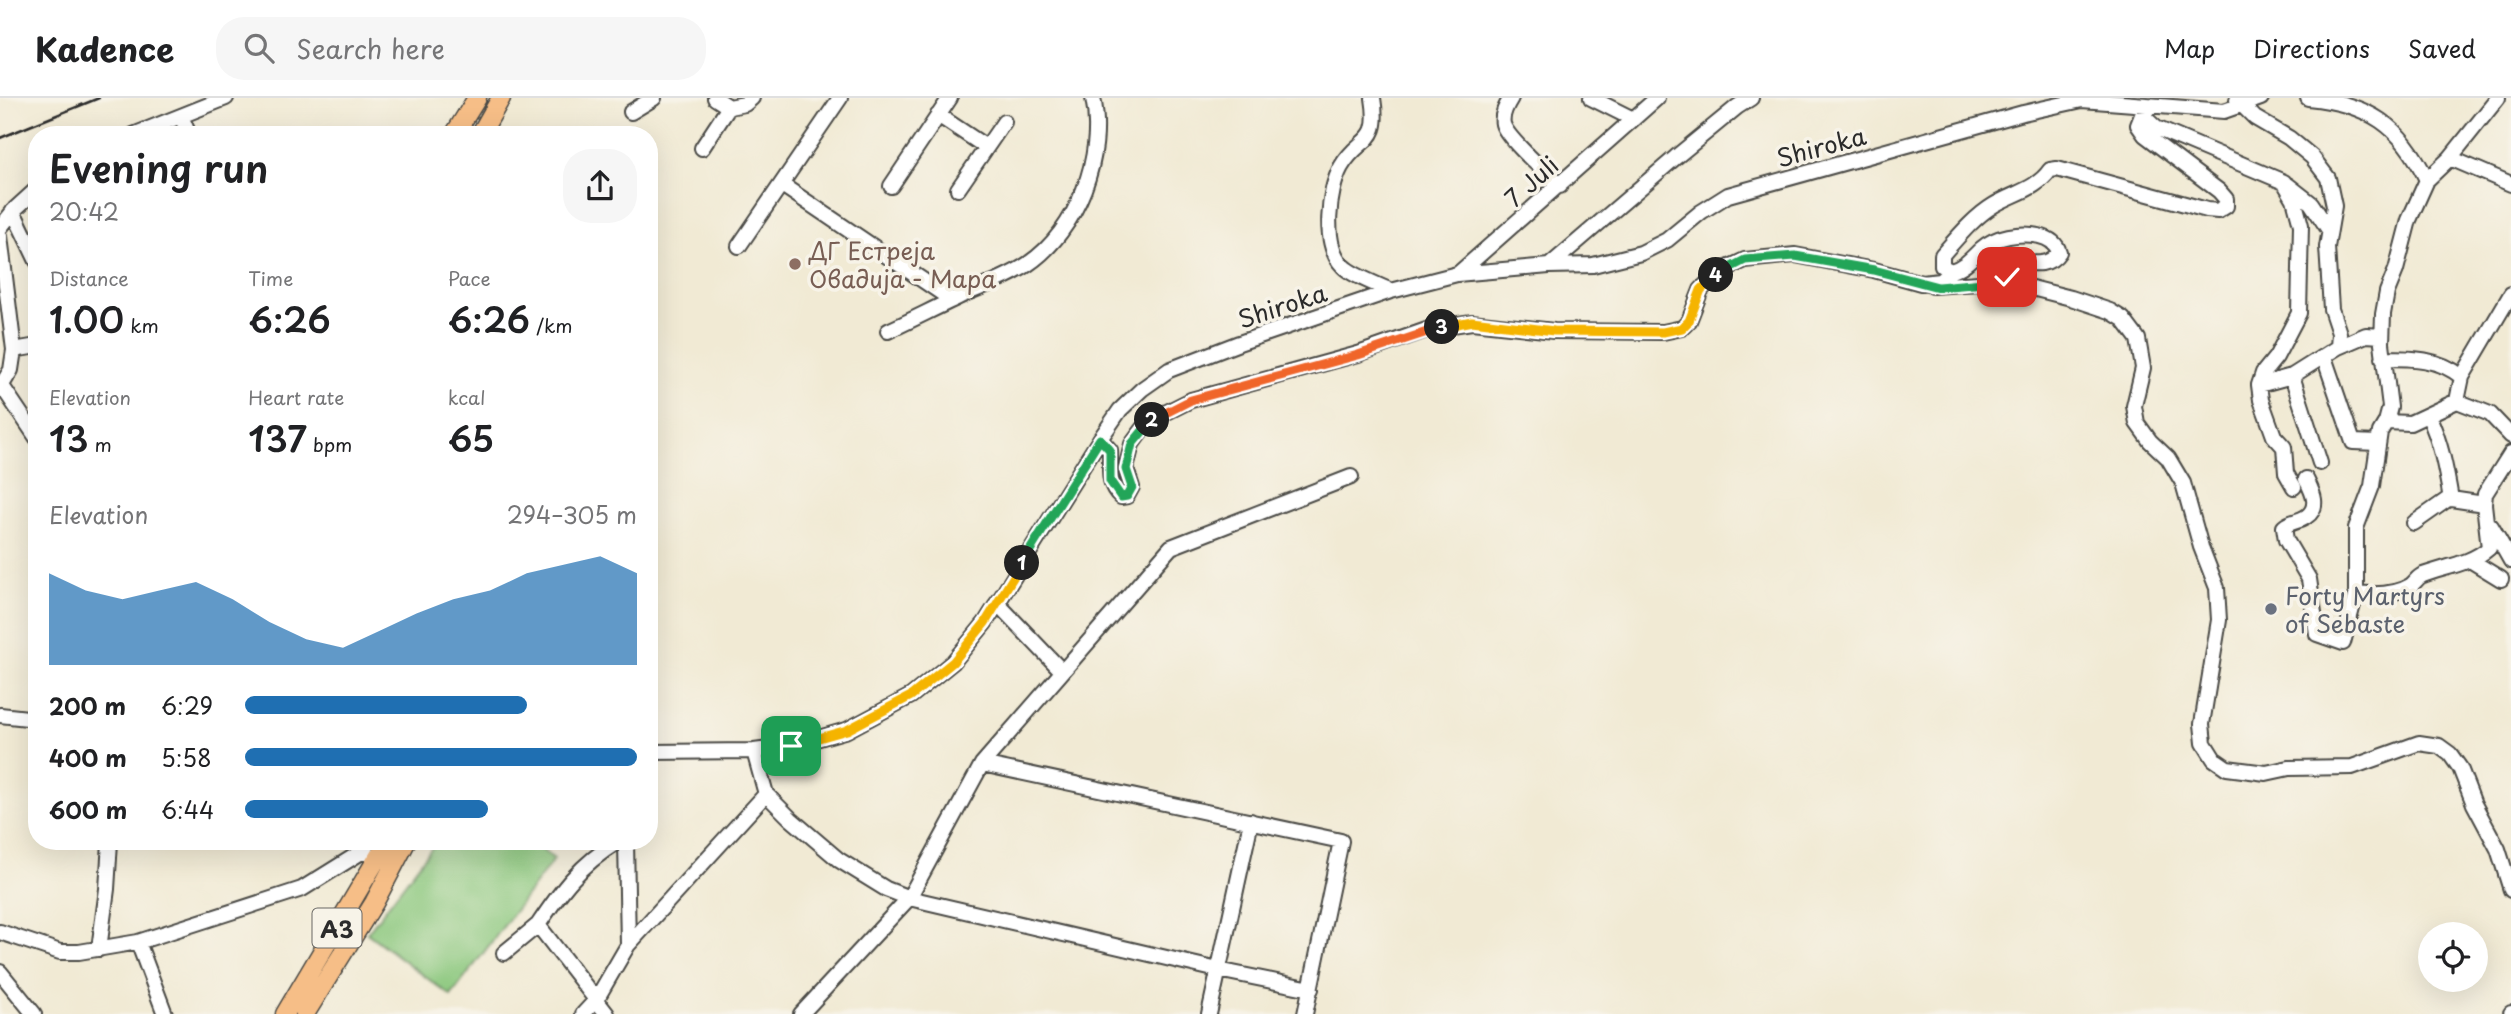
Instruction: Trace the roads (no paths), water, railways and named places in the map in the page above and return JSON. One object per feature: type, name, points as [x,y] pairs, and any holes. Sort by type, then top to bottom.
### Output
[{"type":"main road","points":[[460,126],[477,98]]},
{"type":"main road","points":[[485,126],[501,98]]},
{"type":"main road","name":"A3","points":[[285,1014],[383,850]]},
{"type":"main road","name":"A3","points":[[305,1014],[374,903],[402,850]]},
{"type":"street","points":[[155,126],[226,98]]},
{"type":"street","points":[[631,112],[654,98]]},
{"type":"street","points":[[715,98],[729,107],[745,104],[752,98]]},
{"type":"street","points":[[738,246],[840,98]]},
{"type":"street","points":[[891,186],[950,98]]},
{"type":"street","points":[[888,331],[1029,263],[1059,235],[1082,195],[1096,155],[1097,114],[1093,98]]},
{"type":"street","points":[[1373,98],[1376,115],[1373,133],[1342,166],[1329,202],[1329,227],[1336,254],[1343,267],[1391,291]]},
{"type":"street","points":[[1510,98],[1504,109],[1502,123],[1508,135],[1560,186]]},
{"type":"street","points":[[1591,98],[1633,119]]},
{"type":"street","name":"7 Juli","points":[[1457,274],[1657,98]]},
{"type":"street","points":[[1549,266],[1676,157],[1751,98]]},
{"type":"street","name":"Shiroka","points":[[658,752],[754,751],[791,746],[847,730],[911,696],[953,662],[985,623],[1121,410],[1142,389],[1169,370],[1391,291],[1457,274],[1593,265],[1641,253],[1667,240],[1701,212],[1728,195],[2023,113],[2082,100],[2146,111],[2224,111],[2239,102],[2261,98]]},
{"type":"street","points":[[2308,98],[2337,101],[2362,110],[2396,132],[2415,154],[2427,180]]},
{"type":"street","points":[[2278,179],[2294,199],[2301,225],[2299,313],[2276,357],[2263,373],[2259,385],[2261,400],[2274,436],[2284,446],[2286,473],[2315,496],[2314,507],[2307,517],[2289,522],[2284,527],[2286,540],[2309,579],[2317,634],[2343,642],[2356,593],[2356,528],[2372,486],[2380,432],[2390,407],[2382,336],[2387,292],[2396,270],[2409,220],[2427,180],[2450,158],[2498,98]]},
{"type":"street","points":[[2239,102],[2255,118],[2289,138],[2312,157],[2328,178],[2334,206],[2327,247],[2331,309],[2339,333],[2338,348]]},
{"type":"street","points":[[702,148],[729,107]]},
{"type":"street","points":[[1951,271],[1941,266],[1942,256],[1953,243],[1993,206],[2041,182],[2050,170],[2057,169],[2207,210],[2218,211],[2226,206],[2226,199],[2219,191],[2145,135],[2138,125],[2146,111],[2156,128],[2278,179],[2311,203],[2329,230]]},
{"type":"street","points":[[938,115],[986,147]]},
{"type":"street","points":[[181,116],[185,126]]},
{"type":"street","points":[[958,189],[1004,122]]},
{"type":"street","points":[[2450,158],[2511,184]]},
{"type":"street","points":[[782,185],[952,300]]},
{"type":"street","points":[[0,228],[28,197]]},
{"type":"street","points":[[13,211],[28,242]]},
{"type":"street","points":[[1921,283],[1940,281],[1951,271],[1962,268],[1984,246],[2002,237],[2036,235],[2056,245],[2059,252],[2050,262],[2021,262],[2007,272],[2007,277]]},
{"type":"street","points":[[0,236],[14,350],[11,370],[1,387],[28,425]]},
{"type":"street","points":[[1100,439],[1110,450],[1110,481],[1121,497],[1127,496],[1132,487],[1126,469],[1132,444],[1149,421],[1191,400],[1358,355],[1432,328],[1472,321],[1554,331],[1663,332],[1682,328],[1689,321],[1701,290],[1717,273],[1745,260],[1795,256],[1874,270],[1938,287],[1995,282],[2007,277]]},
{"type":"street","points":[[2007,277],[2016,284],[2110,311],[2123,319],[2138,339],[2143,368],[2134,406],[2137,423],[2150,441],[2168,458],[2183,483],[2201,547],[2217,588],[2219,620],[2202,724],[2204,743],[2214,759],[2227,768],[2266,773],[2289,768],[2352,767],[2418,743],[2439,746],[2450,754],[2460,768],[2474,804],[2498,849],[2511,890]]},
{"type":"street","points":[[2457,401],[2462,377],[2511,294]]},
{"type":"street","points":[[2259,385],[2292,376],[2338,348],[2366,335],[2382,336]]},
{"type":"street","points":[[14,350],[28,348]]},
{"type":"street","points":[[2324,357],[2353,442],[2378,443]]},
{"type":"street","points":[[2383,358],[2421,358],[2450,367],[2462,377]]},
{"type":"street","points":[[2292,376],[2320,463]]},
{"type":"street","points":[[2386,422],[2410,423],[2457,401],[2490,414],[2511,436]]},
{"type":"street","points":[[2428,415],[2436,431],[2445,463],[2451,497]]},
{"type":"street","points":[[2356,593],[2375,595],[2406,588],[2420,576],[2470,560],[2489,548],[2485,494],[2511,453]]},
{"type":"street","points":[[801,1014],[909,898],[982,764],[1171,547],[1351,477]]},
{"type":"street","points":[[2451,497],[2485,510],[2511,561]]},
{"type":"street","points":[[2414,523],[2451,497]]},
{"type":"street","points":[[2470,560],[2501,579]]},
{"type":"street","points":[[997,603],[1062,670]]},
{"type":"street","points":[[0,715],[28,718]]},
{"type":"street","points":[[754,751],[766,794],[817,843],[886,889],[909,898],[1311,989]]},
{"type":"street","points":[[982,764],[1341,841],[1305,1014]]},
{"type":"street","points":[[583,1014],[596,1000],[628,945],[766,794]]},
{"type":"street","points":[[1209,1014],[1251,821]]},
{"type":"street","points":[[99,949],[109,850]]},
{"type":"street","points":[[505,953],[538,925],[564,886],[593,857],[604,850]]},
{"type":"street","points":[[626,850],[628,945]]},
{"type":"street","points":[[0,932],[60,952],[138,942],[302,889],[363,851],[379,859]]},
{"type":"street","points":[[538,925],[607,1014]]},
{"type":"street","points":[[138,942],[165,1014]]},
{"type":"street","points":[[0,972],[34,1014]]},
{"type":"railway","points":[[30,126],[99,98]]},
{"type":"railway","points":[[0,138],[28,127]]},
{"type":"place","name":"ДГ Естреја Овадија - Мара","points":[[795,264]]},
{"type":"place","name":"Forty Martyrs of Sebaste","points":[[2271,609]]}]
